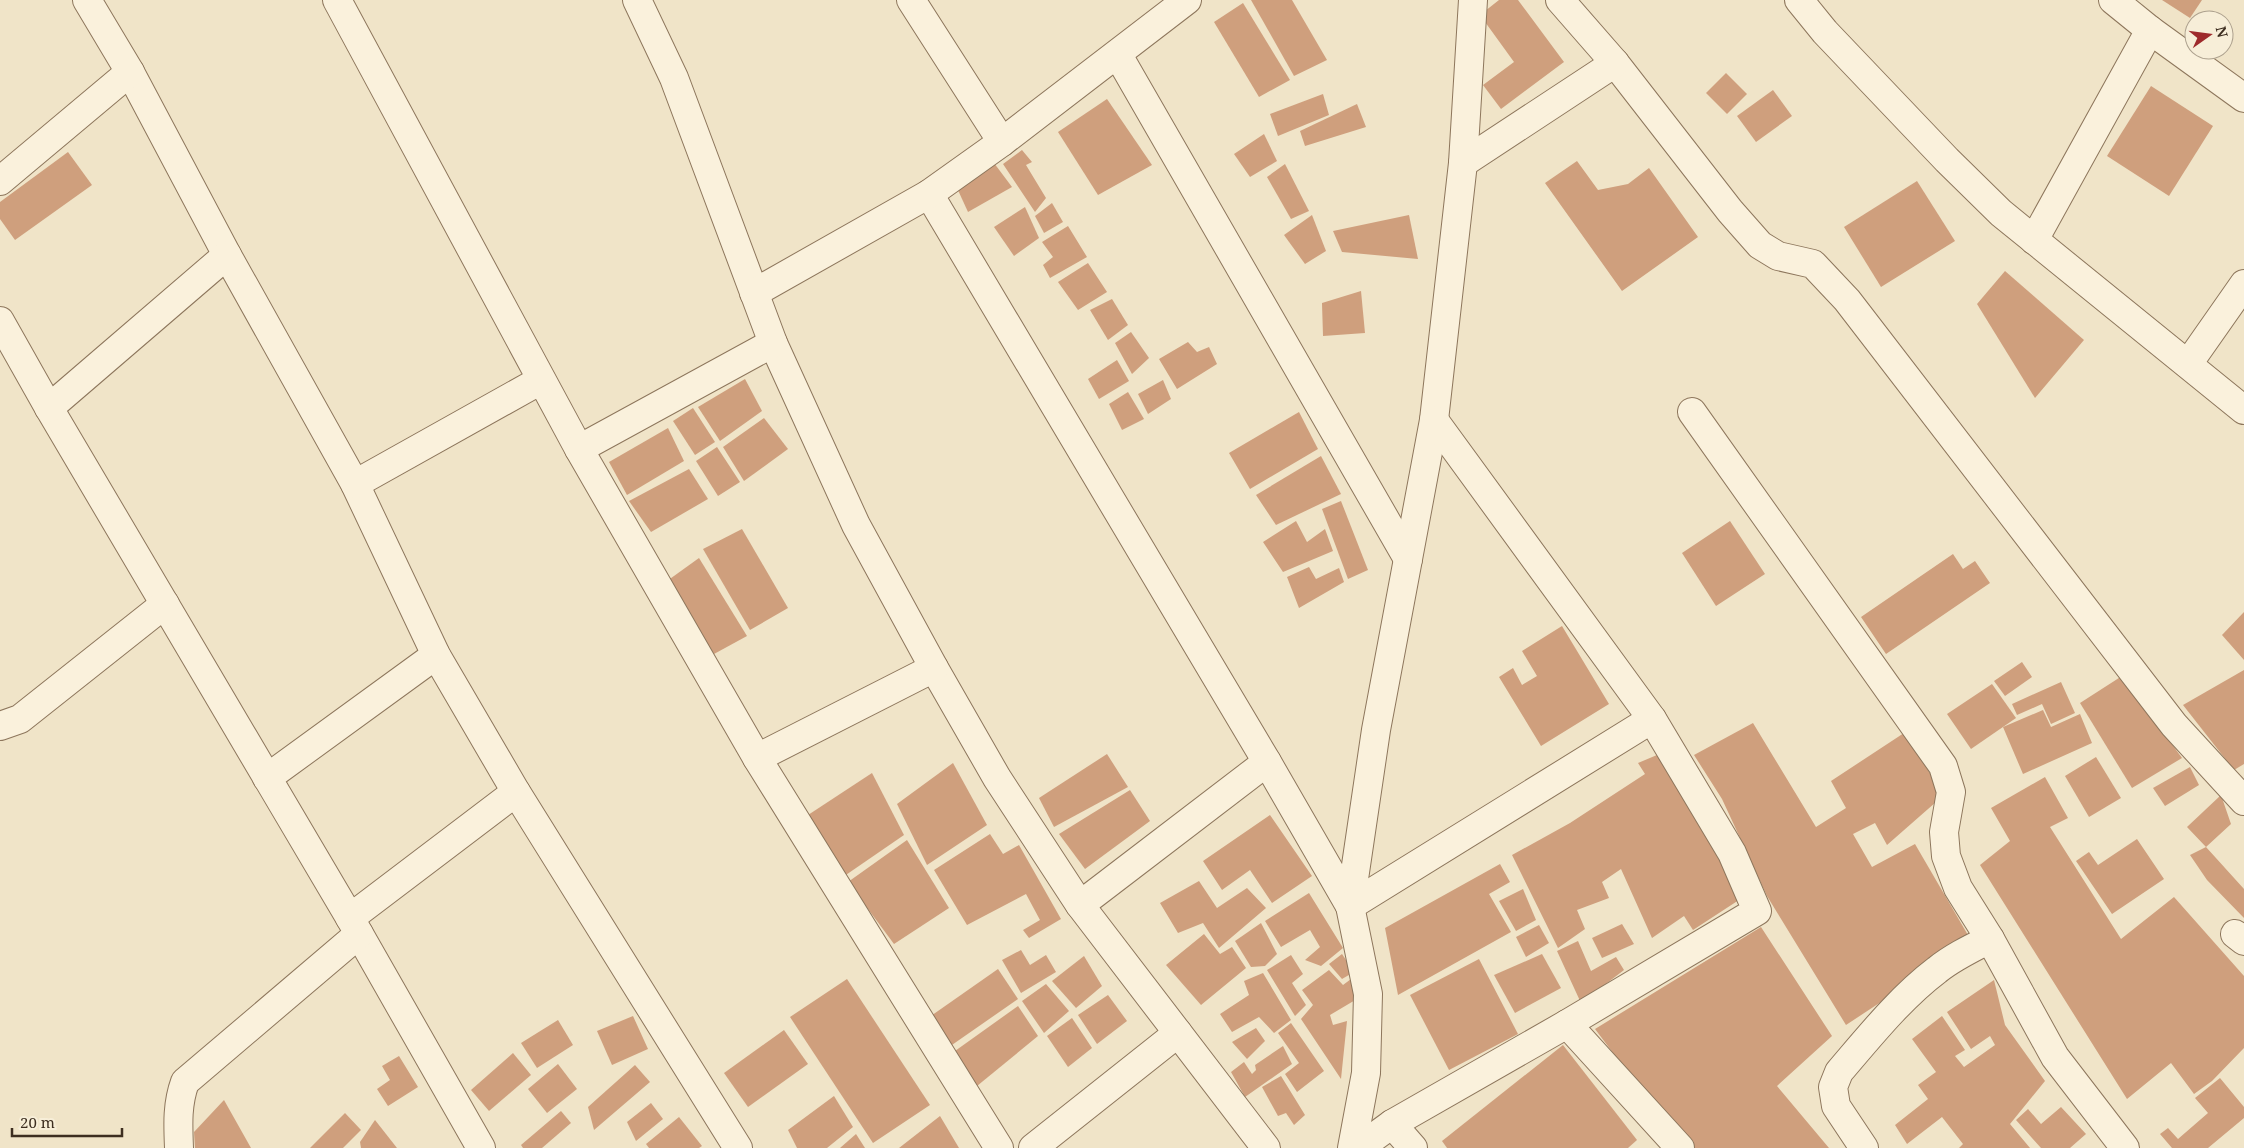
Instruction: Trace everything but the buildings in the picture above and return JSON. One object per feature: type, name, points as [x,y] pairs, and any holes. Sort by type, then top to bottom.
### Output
[{"type":"street","points":[[87,0],[130,72],[227,255],[354,484],[436,655],[516,792],[737,1148]]},
{"type":"street","points":[[337,0],[579,450],[757,758],[999,1148]]},
{"type":"street","points":[[637,0],[674,78],[773,343],[856,525],[934,668],[997,778],[1080,905],[1266,1148]]},
{"type":"street","points":[[911,0],[1002,142]]},
{"type":"street","points":[[754,294],[928,194],[1002,142],[1186,0]]},
{"type":"street","points":[[1350,906],[1376,730],[1434,420],[1463,162],[1473,0]]},
{"type":"street","points":[[1560,0],[1615,63],[1730,212],[1760,245],[1778,256],[1812,264],[1847,300],[2174,725],[2244,801]]},
{"type":"street","points":[[1799,0],[1825,32],[1947,160],[2001,213],[2244,410]]},
{"type":"street","points":[[2113,0],[2150,30],[2244,98]]},
{"type":"street","points":[[2034,240],[2150,30]]},
{"type":"street","points":[[1118,54],[1408,559]]},
{"type":"street","points":[[1463,162],[1615,63]]},
{"type":"street","points":[[0,181],[130,72]]},
{"type":"street","points":[[928,194],[1267,762],[1350,906],[1368,994],[1366,1073],[1352,1148]]},
{"type":"street","points":[[49,408],[227,255]]},
{"type":"street","points":[[2188,364],[2244,284]]},
{"type":"street","points":[[0,321],[49,408],[354,926],[481,1148]]},
{"type":"street","points":[[579,450],[773,343]]},
{"type":"street","points":[[354,484],[541,380]]},
{"type":"street","points":[[1692,412],[1943,766],[1951,792],[1944,832],[1946,856],[1958,888],[1990,939],[2055,1056],[2125,1148]]},
{"type":"street","points":[[1359,1148],[1392,1124],[1567,1024],[1757,911],[1732,853],[1652,719],[1434,420]]},
{"type":"street","points":[[0,726],[20,719],[165,604]]},
{"type":"street","points":[[267,778],[436,655]]},
{"type":"street","points":[[757,758],[934,668]]},
{"type":"street","points":[[1350,906],[1652,719]]},
{"type":"street","points":[[1080,905],[1267,762]]},
{"type":"street","points":[[179,1148],[177,1116],[185,1082],[354,926],[516,792]]},
{"type":"street","points":[[1864,1148],[1836,1106],[1832,1087],[1839,1072],[1922,983],[1958,955],[1990,939]]},
{"type":"street","points":[[1567,1024],[1680,1148]]},
{"type":"street","points":[[1033,1148],[1178,1033]]},
{"type":"street","points":[[1392,1124],[1413,1148]]}]
